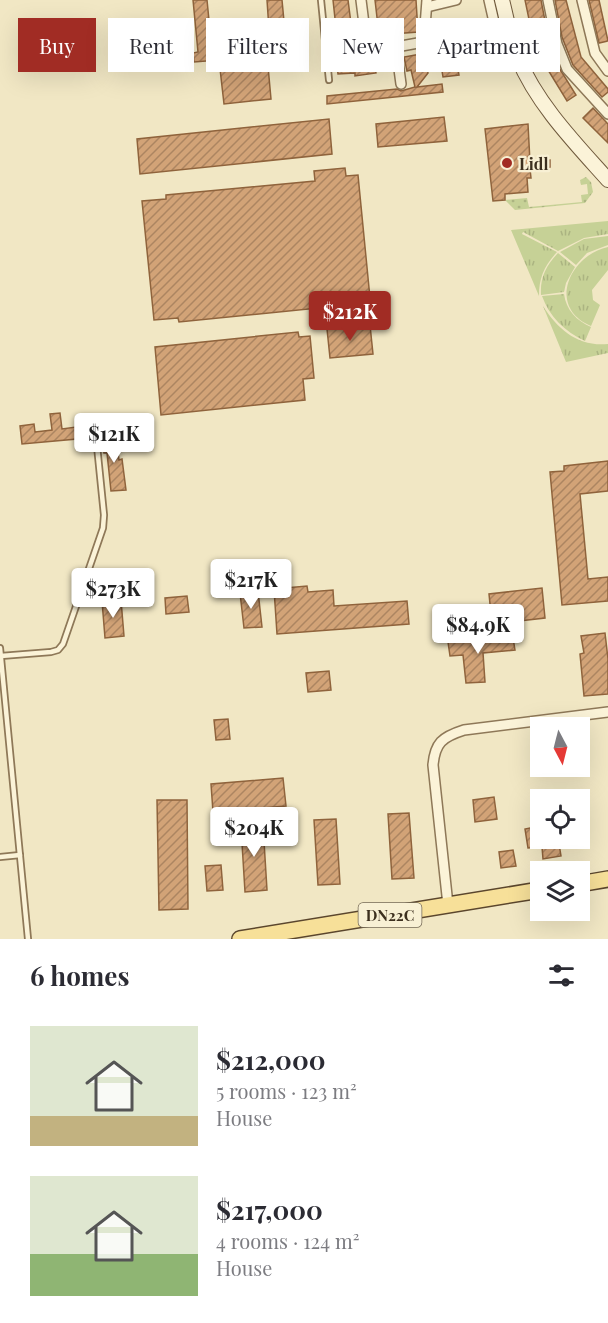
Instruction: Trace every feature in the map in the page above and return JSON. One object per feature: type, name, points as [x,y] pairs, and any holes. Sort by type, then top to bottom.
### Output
[{"type":"main road","points":[[502,0],[516,55],[531,84],[567,133],[608,180]]},
{"type":"main road","points":[[590,882],[608,879]]},
{"type":"main road","name":"DN22C","points":[[240,939],[530,892]]},
{"type":"street","points":[[361,0],[363,18]]},
{"type":"street","points":[[404,45],[418,43],[424,39],[427,3],[456,0]]},
{"type":"street","points":[[489,0],[493,18]]},
{"type":"street","points":[[548,0],[557,44],[567,69],[608,114]]},
{"type":"street","points":[[582,0],[592,44],[608,71]]},
{"type":"street","points":[[399,72],[401,84]]},
{"type":"street","points":[[448,905],[433,765],[434,751],[443,739],[450,734],[464,730],[608,712]]},
{"type":"lane","points":[[321,0],[329,80]]},
{"type":"lane","points":[[1,656],[51,652],[58,650],[63,644],[103,528],[104,515],[96,435]]},
{"type":"lane","points":[[0,648],[28,939]]},
{"type":"lane","points":[[0,857],[20,855]]},
{"type":"green space","points":[[586,177],[591,182],[593,192],[585,203],[515,210],[505,200],[527,198],[529,207],[582,202],[581,195],[588,194],[587,184],[581,185],[580,180]]},
{"type":"green space","points":[[608,221],[608,234],[584,238],[558,251],[523,232],[522,234],[557,252],[543,272],[539,296],[511,230]]},
{"type":"green space","points":[[608,236],[608,245],[587,253],[576,265],[560,252],[584,239]]},
{"type":"green space","points":[[608,247],[608,270],[592,290],[593,300],[600,305],[591,326],[577,317],[569,307],[568,282],[583,260]]},
{"type":"green space","points":[[558,253],[575,267],[564,292],[541,295],[545,272]]},
{"type":"green space","points":[[564,294],[573,314],[581,322],[591,327],[585,341],[559,323],[542,296]]},
{"type":"green space","points":[[543,306],[555,322],[570,335],[588,343],[608,344],[608,353],[566,362]]},
{"type":"building","points":[[193,0],[207,0],[209,18],[206,18],[206,61],[194,62],[194,53],[198,52]]},
{"type":"building","points":[[267,0],[282,0],[284,18],[268,18]]},
{"type":"building","points":[[333,0],[348,0],[350,18],[335,18]]},
{"type":"building","points":[[375,0],[416,0],[416,32],[404,33],[404,18],[377,18]]},
{"type":"building","points":[[525,0],[541,0],[544,18],[529,18]]},
{"type":"building","points":[[555,0],[566,0],[581,57],[608,89],[602,97],[573,65],[562,37]]},
{"type":"building","points":[[589,0],[599,0],[608,41],[599,43]]},
{"type":"building","points":[[416,55],[416,72],[428,72],[417,87],[442,84],[443,92],[327,104],[327,96],[397,89],[401,91],[415,87],[411,70],[407,71],[404,57]]},
{"type":"building","points":[[560,69],[576,95],[567,101],[549,72],[560,72]]},
{"type":"building","points":[[220,72],[269,72],[271,99],[224,104]]},
{"type":"building","points":[[338,72],[376,73],[355,76],[355,73],[338,74]]},
{"type":"building","points":[[442,72],[458,72],[459,75],[443,77]]},
{"type":"building","points":[[593,108],[608,124],[608,143],[583,118]]},
{"type":"building","points":[[444,117],[447,141],[378,147],[376,124]]},
{"type":"building","points":[[329,119],[332,154],[140,174],[137,139]]},
{"type":"building","name":"Lidl","points":[[528,124],[530,162],[550,160],[550,167],[530,169],[531,178],[527,178],[528,192],[505,194],[505,200],[493,201],[485,129]]},
{"type":"building","points":[[345,168],[346,176],[358,175],[370,298],[358,299],[359,309],[328,312],[328,307],[179,322],[178,318],[154,320],[142,201],[166,199],[166,195],[315,181],[314,171]]},
{"type":"building","points":[[370,325],[373,354],[330,358],[327,329]]},
{"type":"building","points":[[298,332],[299,337],[310,336],[314,378],[303,379],[305,400],[161,415],[155,347]]},
{"type":"building","points":[[60,413],[62,429],[76,427],[77,439],[22,444],[20,426],[34,424],[35,432],[52,430],[50,414]]},
{"type":"building","points":[[116,436],[126,490],[111,491],[107,453],[104,453],[102,438]]},
{"type":"building","points":[[608,461],[608,491],[580,494],[588,579],[608,577],[608,601],[562,605],[550,472],[564,471],[564,466]]},
{"type":"building","points":[[307,586],[308,592],[333,590],[334,606],[407,601],[409,624],[277,634],[274,589]]},
{"type":"building","points":[[542,588],[545,618],[492,624],[489,594]]},
{"type":"building","points":[[258,591],[262,627],[244,628],[240,593]]},
{"type":"building","points":[[187,596],[189,612],[166,614],[165,598]]},
{"type":"building","points":[[121,600],[124,636],[105,638],[102,601]]},
{"type":"building","points":[[605,633],[608,694],[584,696],[580,654],[584,653],[581,636]]},
{"type":"building","points":[[499,637],[499,639],[513,638],[515,650],[483,653],[485,682],[466,683],[463,655],[450,656],[448,642]]},
{"type":"building","points":[[329,671],[331,690],[308,692],[306,673]]},
{"type":"building","points":[[228,719],[230,739],[216,740],[214,720]]},
{"type":"building","points":[[283,778],[286,806],[213,812],[211,784]]},
{"type":"building","points":[[494,797],[497,819],[475,822],[473,800]]},
{"type":"building","points":[[157,800],[187,800],[188,909],[159,910]]},
{"type":"building","points":[[409,813],[414,878],[392,879],[388,814]]},
{"type":"building","points":[[336,819],[340,884],[318,885],[314,820]]},
{"type":"building","points":[[263,825],[267,890],[245,892],[241,827]]},
{"type":"building","points":[[530,828],[530,848],[528,848],[525,829]]},
{"type":"building","points":[[542,849],[560,849],[561,856],[543,859]]},
{"type":"building","points":[[513,850],[516,866],[501,868],[499,852]]},
{"type":"building","points":[[221,865],[223,890],[207,891],[205,866]]},
{"type":"place","name":"Lidl","points":[[507,163]]}]
